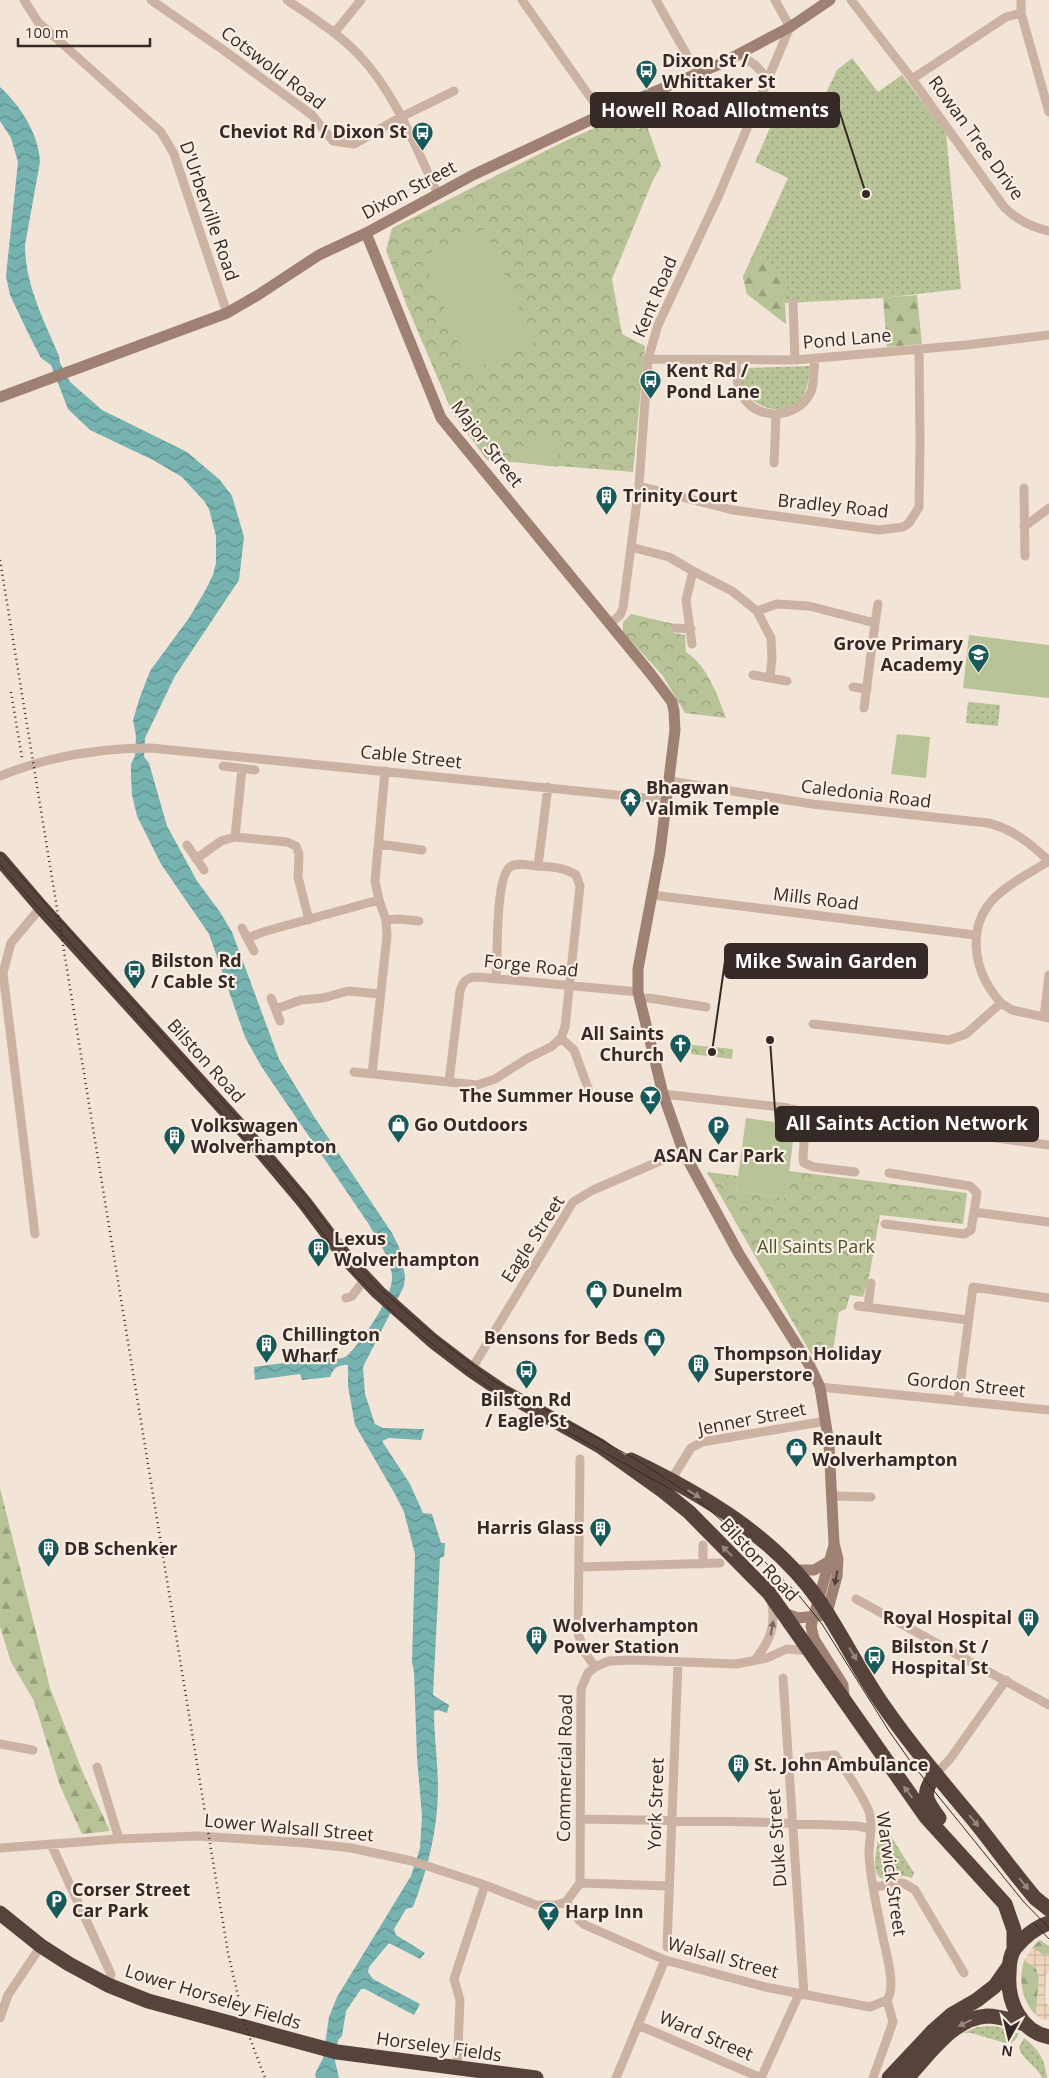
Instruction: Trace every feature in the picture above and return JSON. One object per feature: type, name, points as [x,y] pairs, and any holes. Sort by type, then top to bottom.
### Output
[{"type":"highway","name":"Bilston Road","points":[[0,859],[41,907],[245,1132],[365,1279],[398,1310],[471,1370],[502,1391],[600,1446],[671,1480],[746,1526],[765,1541],[795,1570],[882,1703],[946,1787],[1035,1898],[1049,1909]]},
{"type":"highway","name":"Bilston Road","points":[[600,1446],[689,1512],[769,1593],[926,1817],[998,1894],[1012,1919],[1014,1949]]},
{"type":"highway","points":[[936,1774],[927,1786],[926,1796],[928,1802],[978,1864],[998,1894]]},
{"type":"highway","name":"Lower Horseley Fields","points":[[0,1913],[41,1946],[108,1985],[148,2001],[337,2052]]},
{"type":"highway","points":[[1047,2041],[1025,2024],[1012,2004],[1009,1991],[1009,1966],[1014,1949],[1032,1931],[1049,1923]]},
{"type":"highway","points":[[889,2078],[946,2020],[978,2000],[995,1986],[1009,1966]]},
{"type":"highway","points":[[907,2078],[954,2029],[969,2020],[987,2016],[1000,2017],[1025,2024]]},
{"type":"highway","name":"Horseley Fields","points":[[337,2052],[536,2078]]},
{"type":"street","name":"D'Urberville Road","points":[[24,0],[38,22],[151,122],[168,142],[174,154],[227,313]]},
{"type":"street","name":"Cotswold Road","points":[[151,0],[312,114],[333,142],[354,144],[401,117],[454,91]]},
{"type":"street","points":[[286,0],[335,32],[360,56],[384,88],[401,117],[438,194]]},
{"type":"street","points":[[335,32],[361,0]]},
{"type":"street","points":[[522,0],[602,114]]},
{"type":"street","points":[[656,0],[697,73]]},
{"type":"street","points":[[775,0],[790,27]]},
{"type":"street","name":"Dixon Street","points":[[0,396],[227,313],[319,255],[366,233],[438,194],[602,114],[739,54],[790,27],[830,0]]},
{"type":"street","name":"Rowan Tree Drive","points":[[851,0],[912,79],[1004,207],[1014,216],[1031,226],[1049,231]]},
{"type":"street","points":[[1021,0],[1021,13],[1049,112]]},
{"type":"street","points":[[912,79],[1006,17],[1021,13]]},
{"type":"street","name":"Kent Road","points":[[610,624],[620,615],[623,608],[639,486],[648,359],[658,325],[718,197],[790,27]]},
{"type":"street","points":[[739,54],[755,65],[767,78]]},
{"type":"street","name":"Major Street","points":[[366,233],[441,418],[672,702],[675,730],[670,780],[638,969],[639,996],[663,1094],[683,1151],[739,1254],[810,1366],[820,1387],[826,1422],[833,1496],[834,1543]]},
{"type":"street","points":[[793,302],[796,360]]},
{"type":"street","name":"Pond Lane","points":[[648,359],[796,360],[1049,335]]},
{"type":"street","name":"Bradley Road","points":[[639,486],[733,510],[879,530],[903,527],[910,523],[919,507],[919,349]]},
{"type":"street","points":[[736,360],[737,384],[748,404],[776,415],[794,410],[804,403],[812,388],[815,358]]},
{"type":"street","points":[[774,463],[776,415]]},
{"type":"street","points":[[1024,488],[1024,556]]},
{"type":"street","points":[[1024,527],[1049,508]]},
{"type":"street","points":[[632,547],[669,557],[732,591],[757,611],[771,638],[770,678]]},
{"type":"street","points":[[692,644],[686,600],[693,571]]},
{"type":"street","points":[[757,611],[777,604],[809,606],[875,623]]},
{"type":"street","points":[[864,708],[878,604]]},
{"type":"street","points":[[676,628],[691,629]]},
{"type":"street","points":[[753,675],[788,681]]},
{"type":"street","points":[[853,687],[867,689]]},
{"type":"street","name":"Cable Street","points":[[0,776],[29,764],[93,752],[127,748],[151,748],[667,800]]},
{"type":"street","points":[[223,766],[255,770]]},
{"type":"street","points":[[235,836],[242,769]]},
{"type":"street","points":[[372,1074],[387,936],[386,920],[375,881],[385,771]]},
{"type":"street","name":"Caledonia Road","points":[[670,780],[812,804],[912,817],[988,823],[999,826],[1018,836],[1049,861]]},
{"type":"street","points":[[538,866],[548,787]]},
{"type":"street","points":[[196,859],[221,841],[235,836],[286,842],[296,846],[299,854],[298,877],[310,920]]},
{"type":"street","points":[[379,844],[422,850]]},
{"type":"street","points":[[187,845],[204,870]]},
{"type":"street","points":[[1049,861],[1000,892],[992,900],[977,925],[975,935],[975,952],[979,967],[990,990],[1001,1003],[1012,1010],[1046,1017],[1049,975]]},
{"type":"street","points":[[354,1072],[476,1085],[484,1084],[551,1047],[561,1038],[565,1027],[580,886],[576,875],[567,869],[516,865],[510,867],[503,876],[497,925],[498,958],[496,979]]},
{"type":"street","name":"Mills Road","points":[[652,895],[975,935]]},
{"type":"street","points":[[247,938],[379,900]]},
{"type":"street","points":[[35,1234],[3,973],[11,944],[41,907]]},
{"type":"street","points":[[386,920],[419,921]]},
{"type":"street","points":[[242,928],[254,951]]},
{"type":"street","name":"Forge Road","points":[[449,1082],[462,986],[468,979],[473,977],[570,986],[706,1007]]},
{"type":"street","points":[[276,1009],[301,1000],[323,998],[348,991],[380,994]]},
{"type":"street","points":[[271,998],[280,1021]]},
{"type":"street","points":[[813,1024],[949,1040],[966,1034],[1001,1003]]},
{"type":"street","points":[[561,1038],[574,1050],[588,1088]]},
{"type":"street","points":[[663,1094],[791,1109],[806,1113],[1049,1145]]},
{"type":"street","points":[[806,1113],[804,1163],[855,1172]]},
{"type":"street","name":"Eagle Street","points":[[471,1370],[573,1202],[592,1190],[683,1151]]},
{"type":"street","points":[[885,1224],[964,1234],[971,1230],[977,1193],[970,1186],[889,1173]]},
{"type":"street","points":[[974,1212],[1049,1222]]},
{"type":"street","points":[[346,1298],[352,1296],[365,1279]]},
{"type":"street","points":[[868,1307],[871,1283]]},
{"type":"street","points":[[958,1401],[973,1287],[1049,1298]]},
{"type":"street","points":[[858,1306],[968,1320]]},
{"type":"street","name":"Gordon Street","points":[[820,1387],[1049,1410]]},
{"type":"street","name":"Jenner Street","points":[[671,1480],[691,1448],[702,1442],[826,1422]]},
{"type":"street","points":[[580,1459],[578,1633],[584,1651],[595,1667],[610,1662],[736,1664],[767,1658],[787,1649],[810,1651]]},
{"type":"street","points":[[833,1496],[871,1497]]},
{"type":"street","points":[[820,1610],[828,1562],[834,1543]]},
{"type":"street","points":[[834,1543],[838,1559],[837,1576],[811,1632],[843,1685],[844,1699]]},
{"type":"street","points":[[703,1545],[703,1564]]},
{"type":"street","points":[[579,1567],[720,1562]]},
{"type":"street","points":[[795,1570],[814,1570],[828,1562]]},
{"type":"street","points":[[755,1660],[767,1644],[773,1629],[773,1614],[769,1593]]},
{"type":"street","points":[[856,1599],[1049,1705]]},
{"type":"street","points":[[784,1613],[798,1618],[820,1610]]},
{"type":"street","name":"York Street","points":[[667,1947],[678,1662]]},
{"type":"street","name":"Commercial Road","points":[[580,1884],[581,1689],[585,1679],[595,1667]]},
{"type":"street","name":"Duke Street","points":[[783,1678],[793,1824],[801,1994]]},
{"type":"street","points":[[936,1774],[950,1759],[1006,1680]]},
{"type":"street","points":[[0,1744],[33,1750]]},
{"type":"street","name":"Warwick Street","points":[[808,1757],[835,1755],[843,1765],[870,1814],[869,1852],[873,1887],[889,1969],[891,1994],[887,2000],[893,2022],[872,2078]]},
{"type":"street","points":[[946,1787],[945,1776],[950,1759]]},
{"type":"street","points":[[97,1767],[119,1839]]},
{"type":"street","points":[[580,1819],[755,1822],[858,1826],[871,1829]]},
{"type":"street","name":"Lower Walsall Street","points":[[0,1848],[119,1839],[227,1836],[351,1848],[412,1861],[536,1905],[555,1905],[566,1902]]},
{"type":"street","points":[[51,1844],[111,1974],[108,1985]]},
{"type":"street","points":[[873,1887],[903,1883],[915,1890],[960,1957],[964,1973]]},
{"type":"street","points":[[566,1902],[580,1884],[669,1886]]},
{"type":"street","points":[[457,2068],[460,2000],[454,1980],[486,1886]]},
{"type":"street","name":"Walsall Street","points":[[566,1902],[585,1925],[665,1960],[765,1987],[870,2007],[887,2000]]},
{"type":"street","points":[[0,2018],[4,1993],[41,1946]]},
{"type":"street","points":[[616,2078],[665,1960]]},
{"type":"street","points":[[761,2078],[801,1994]]},
{"type":"street","name":"Ward Street","points":[[638,2025],[761,2078]]},
{"type":"green space","points":[[852,58],[878,92],[902,75],[946,133],[961,289],[883,298],[785,303],[786,324],[747,294],[743,277],[788,178],[755,162],[779,107],[812,122],[837,70]]},
{"type":"green space","points":[[631,112],[637,129],[647,126],[661,166],[653,180],[612,279],[622,334],[645,346],[633,472],[487,460],[453,414],[407,306],[386,250],[392,228],[565,141]]},
{"type":"green space","points":[[485,229],[534,342],[471,370],[422,256]]},
{"type":"green space","points":[[754,252],[788,280],[784,303],[786,324],[747,294],[743,277]]},
{"type":"green space","points":[[917,295],[922,344],[887,347],[883,298]]},
{"type":"green space","points":[[810,366],[807,386],[800,400],[790,408],[764,407],[753,400],[745,391],[741,380],[744,368]]},
{"type":"green space","points":[[526,440],[560,443],[558,467],[524,463]]},
{"type":"green space","points":[[631,614],[674,624],[674,633],[685,635],[686,652],[700,664],[705,672],[726,718],[685,713],[663,676],[623,632],[623,622]]},
{"type":"green space","points":[[969,635],[1049,645],[1049,698],[963,688]]},
{"type":"green space","points":[[968,702],[1000,705],[998,726],[966,723]]},
{"type":"green space","points":[[897,734],[930,737],[926,778],[891,774]]},
{"type":"green space","points":[[692,1045],[733,1049],[732,1059],[691,1054]]},
{"type":"green space","points":[[746,1118],[795,1125],[786,1198],[736,1191]]},
{"type":"green space","name":"All Saints Park","points":[[789,1171],[967,1193],[963,1224],[880,1215],[869,1277],[863,1297],[850,1295],[846,1309],[839,1312],[833,1350],[811,1354],[707,1172],[738,1176],[736,1191],[786,1198]]},
{"type":"green space","points":[[0,1488],[50,1688],[83,1773],[110,1831],[82,1834],[60,1786],[34,1701],[11,1662],[0,1627]]},
{"type":"green space","points":[[879,1817],[914,1873],[912,1878],[900,1876],[885,1879],[880,1878],[877,1874],[875,1863]]},
{"type":"green space","points":[[1040,1940],[1049,1946],[1049,1954],[1042,1954],[1032,1948]]},
{"type":"green space","points":[[1024,1961],[1035,1968],[1039,1976],[1036,2015],[1027,2003],[1022,1990],[1021,1975]]},
{"type":"green space","points":[[993,2026],[1009,2029],[1019,2034],[1009,2044],[971,2033],[963,2033],[977,2027]]},
{"type":"green space","points":[[1024,2038],[1034,2046],[1040,2055],[1045,2066],[1047,2078],[1042,2078],[1020,2051],[1019,2047]]},
{"type":"shaded area","points":[[1032,1948],[1042,1954],[1049,1954],[1045,2002],[1049,2007],[1049,2019],[1042,2020],[1036,2015],[1038,1970],[1024,1961]]},
{"type":"water","points":[[0,87],[21,111],[32,131],[39,151],[40,162],[25,245],[26,260],[36,302],[59,356],[60,363],[70,382],[102,410],[187,452],[220,480],[232,496],[244,537],[239,580],[175,676],[145,738],[144,757],[149,763],[167,826],[197,881],[232,932],[279,1059],[313,1115],[392,1233],[399,1247],[405,1276],[404,1286],[363,1367],[365,1394],[375,1424],[383,1428],[424,1429],[421,1440],[389,1438],[382,1441],[410,1484],[423,1513],[432,1514],[441,1543],[445,1543],[444,1557],[440,1558],[433,1695],[449,1705],[447,1713],[438,1710],[434,1711],[438,1803],[428,1863],[413,1907],[406,1909],[394,1929],[396,1935],[425,1953],[420,1959],[389,1943],[369,1967],[368,1972],[373,1979],[420,2004],[414,2015],[365,1989],[361,1989],[346,2011],[342,2036],[338,2040],[335,2061],[339,2078],[316,2078],[315,2074],[323,2058],[329,2017],[337,1997],[411,1876],[420,1848],[422,1816],[412,1662],[415,1554],[404,1512],[355,1425],[348,1386],[348,1365],[337,1367],[330,1377],[302,1380],[300,1374],[255,1380],[254,1367],[328,1357],[333,1360],[347,1356],[369,1329],[383,1306],[391,1285],[391,1269],[386,1255],[368,1223],[261,1066],[245,1037],[209,934],[161,864],[137,816],[132,795],[131,776],[136,736],[133,720],[150,671],[189,618],[213,575],[216,563],[216,536],[209,509],[182,477],[153,460],[90,430],[68,409],[51,365],[41,358],[29,335],[10,295],[6,276],[18,162],[11,138],[0,121]]},
{"type":"tram line","points":[[0,853],[259,1142],[307,1198],[351,1257],[380,1289],[437,1338],[494,1381],[637,1460],[697,1499],[797,1593],[822,1624],[889,1731],[913,1765],[1023,1901],[1049,1928]]},
{"type":"tram line","points":[[0,865],[284,1183],[354,1274],[395,1314],[460,1367],[499,1394],[672,1490]]},
{"type":"tram line","points":[[1035,1924],[1049,1939]]},
{"type":"railway","points":[[0,560],[228,1953],[245,2025],[265,2078]]},
{"type":"railway","points":[[11,692],[22,758]]},
{"type":"place","name":"Dixon St / Whittaker St","points":[[646,90]]},
{"type":"place","name":"Cheviot Rd / Dixon St","points":[[423,151]]},
{"type":"place","name":"Howell Road Allotments","points":[[866,194]]},
{"type":"place","name":"Kent Rd / Pond Lane","points":[[650,400]]},
{"type":"place","name":"Trinity Court","points":[[607,515]]},
{"type":"place","name":"Grove Primary Academy","points":[[979,673]]},
{"type":"place","name":"Bhagwan Valmik Temple","points":[[630,817]]},
{"type":"place","name":"Bilston Rd / Cable St","points":[[135,990]]},
{"type":"place","name":"All Saints Action Network","points":[[770,1040]]},
{"type":"place","name":"Mike Swain Garden","points":[[712,1052]]},
{"type":"place","name":"All Saints Church","points":[[680,1063]]},
{"type":"place","name":"The Summer House","points":[[650,1115]]},
{"type":"place","name":"Go Outdoors","points":[[398,1144]]},
{"type":"place","name":"ASAN Car Park","points":[[719,1145]]},
{"type":"place","name":"Volkswagen Wolverhampton","points":[[175,1155]]},
{"type":"place","name":"Lexus Wolverhampton","points":[[318,1268]]},
{"type":"place","name":"Dunelm","points":[[596,1310]]},
{"type":"place","name":"Bensons for Beds","points":[[654,1357]]},
{"type":"place","name":"Chillington Wharf","points":[[266,1364]]},
{"type":"place","name":"Thompson Holiday Superstore","points":[[698,1383]]},
{"type":"place","name":"Bilston Rd / Eagle St","points":[[526,1389]]},
{"type":"place","name":"Renault Wolverhampton","points":[[796,1468]]},
{"type":"place","name":"Harris Glass","points":[[600,1547]]},
{"type":"place","name":"DB Schenker","points":[[48,1568]]},
{"type":"place","name":"Royal Hospital","points":[[1028,1637]]},
{"type":"place","name":"Wolverhampton Power Station","points":[[537,1655]]},
{"type":"place","name":"Bilston St / Hospital St","points":[[875,1676]]},
{"type":"place","name":"St. John Ambulance","points":[[738,1784]]},
{"type":"place","name":"Corser Street Car Park","points":[[56,1919]]},
{"type":"place","name":"Harp Inn","points":[[549,1931]]}]
